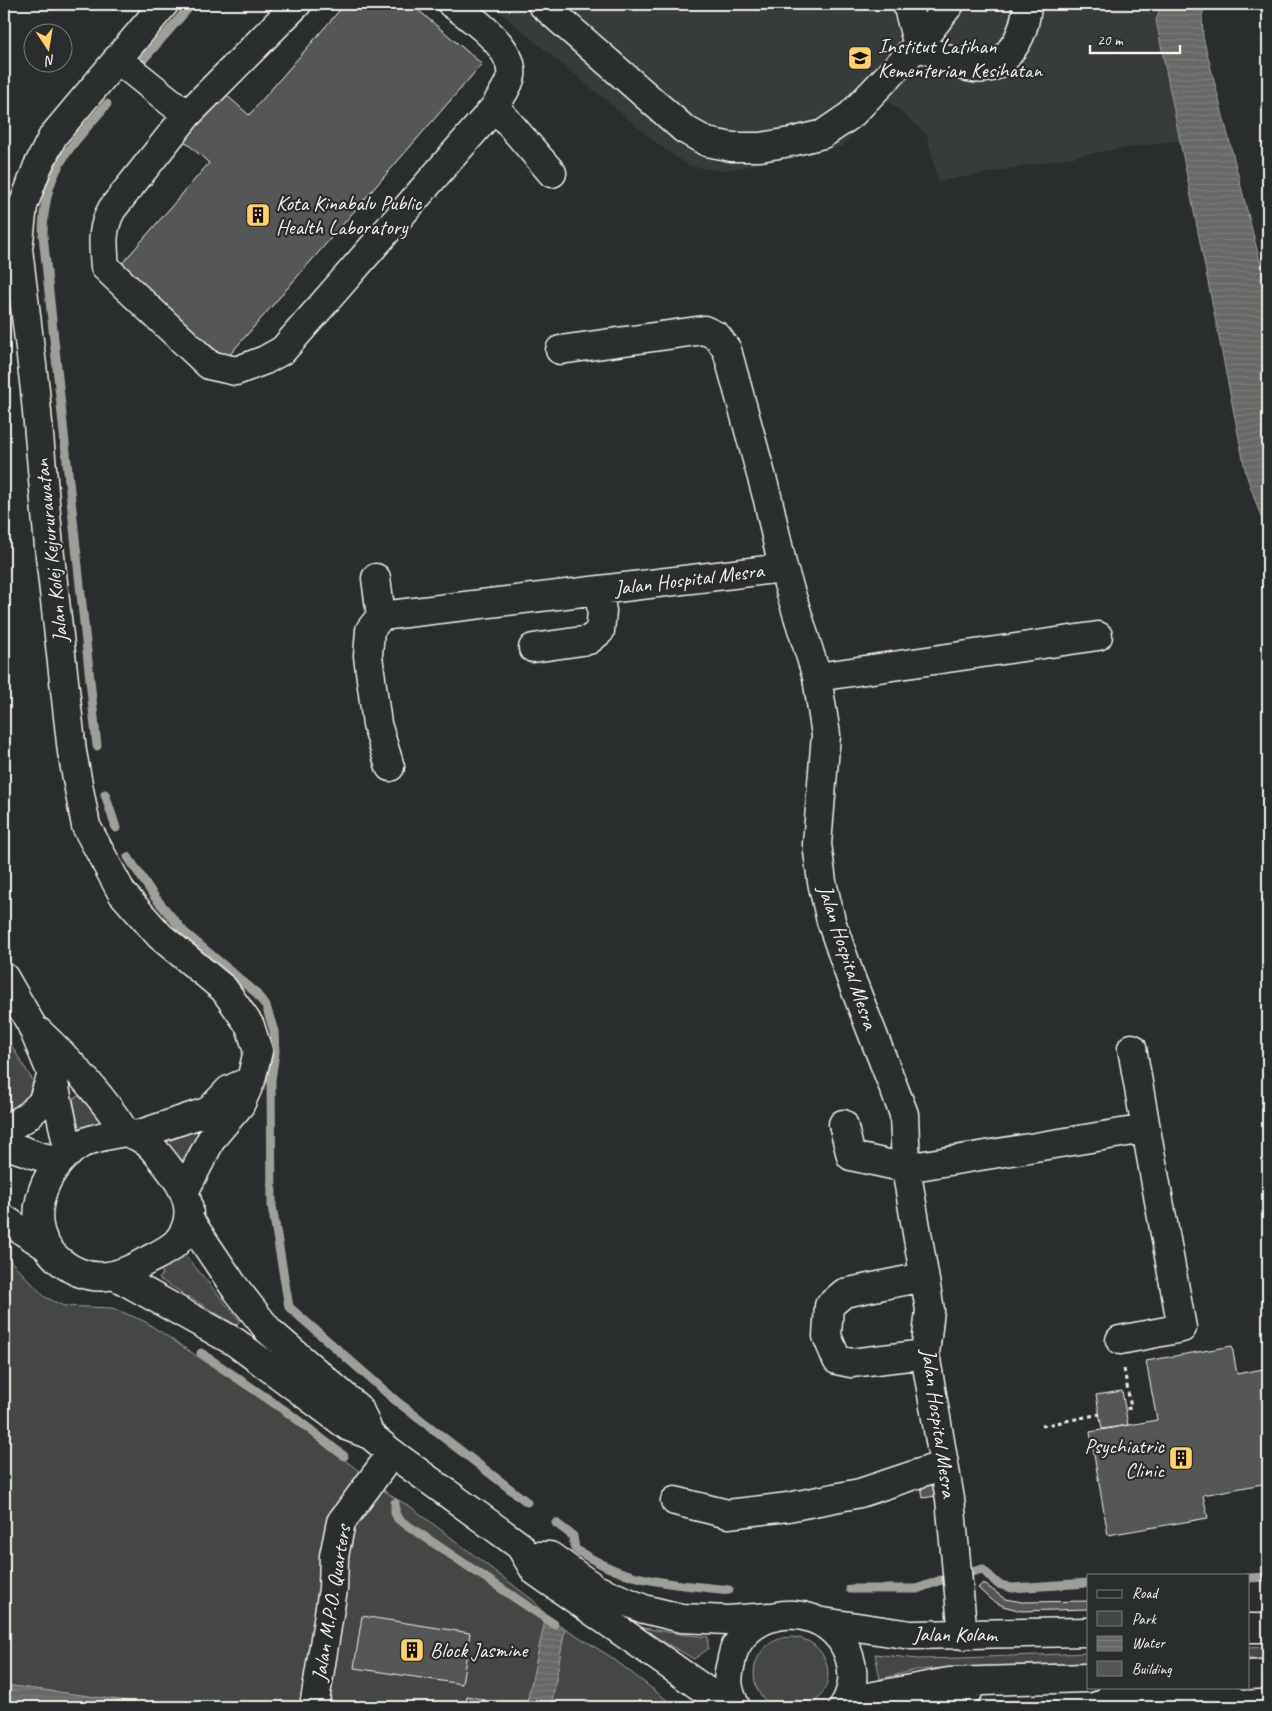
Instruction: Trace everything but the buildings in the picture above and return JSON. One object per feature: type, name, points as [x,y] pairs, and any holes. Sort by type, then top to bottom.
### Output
[{"type":"main road","name":"Jalan Kolej Kejururawatan","points":[[164,4],[52,136],[37,168],[23,206],[18,249],[35,390],[49,547],[72,752],[86,826],[122,893],[160,936],[224,989],[250,1026],[258,1051],[251,1080],[240,1105],[212,1138],[184,1190]]},
{"type":"main road","points":[[297,4],[187,115],[112,208],[105,221],[103,235],[105,267],[209,365],[236,371],[283,350],[495,107],[511,76],[510,60],[496,41],[471,17],[452,4]]},
{"type":"main road","points":[[542,4],[684,129],[707,142],[732,147],[760,147],[823,134],[851,115],[918,45],[950,4]]},
{"type":"main road","points":[[907,4],[918,45],[952,62],[974,68],[989,68],[1002,62],[1018,42],[1027,4]]},
{"type":"main road","points":[[117,58],[187,115]]},
{"type":"main road","points":[[495,107],[552,173]]},
{"type":"main road","points":[[560,350],[704,330],[717,336],[728,350],[784,568]]},
{"type":"main road","name":"Jalan Hospital Mesra","points":[[381,616],[784,568],[817,677],[826,735],[817,844],[822,882],[832,921],[850,976],[904,1114],[906,1168],[923,1278],[930,1310],[924,1354],[950,1499],[963,1635]]},
{"type":"main road","points":[[376,578],[381,616],[370,630],[368,656],[377,724],[390,767]]},
{"type":"main road","points":[[533,648],[589,640],[600,632],[602,611],[598,591]]},
{"type":"main road","points":[[817,677],[1098,636]]},
{"type":"main road","points":[[4,977],[31,1024],[52,1074],[65,1157]]},
{"type":"main road","points":[[4,1219],[46,1246],[57,1259],[69,1268],[84,1275],[100,1277],[116,1276],[166,1250],[176,1242],[184,1230],[188,1218],[189,1205],[184,1190],[155,1150],[147,1141],[131,1134],[78,1071],[31,1024]]},
{"type":"main road","points":[[1120,1340],[1182,1328],[1132,1048]]},
{"type":"main road","points":[[4,1130],[25,1118],[42,1103],[52,1074]]},
{"type":"main road","points":[[46,1246],[40,1232],[38,1206],[46,1182],[65,1157],[82,1143],[106,1136],[131,1134],[208,1111],[229,1090],[251,1080]]},
{"type":"main road","points":[[843,1124],[851,1156],[906,1168],[1146,1129]]},
{"type":"main road","points":[[4,1144],[42,1157],[65,1157]]},
{"type":"main road","points":[[188,1218],[233,1285],[269,1331],[359,1409],[370,1434]]},
{"type":"main road","points":[[116,1276],[235,1342],[349,1427],[370,1434],[392,1453],[520,1546],[535,1571],[708,1692],[735,1707]]},
{"type":"main road","points":[[923,1278],[844,1293],[829,1306],[827,1336],[837,1360],[851,1364],[924,1354]]},
{"type":"main road","name":"Jalan M.P.O. Quarters","points":[[314,1707],[333,1588],[334,1556],[341,1522],[392,1453]]},
{"type":"main road","points":[[675,1501],[728,1514],[788,1507],[860,1493],[944,1465]]},
{"type":"main road","name":"Jalan Kolam","points":[[526,1556],[550,1556],[596,1589],[644,1609],[681,1618],[728,1620],[797,1614],[823,1622],[911,1634],[963,1635],[1087,1632]]},
{"type":"main road","points":[[735,1707],[729,1693],[729,1671],[735,1648],[748,1630],[771,1617]]},
{"type":"main road","points":[[823,1622],[836,1633],[847,1648],[852,1664],[852,1682],[845,1704],[949,1682],[1087,1678]]},
{"type":"main road","points":[[1250,1628],[1268,1628]]},
{"type":"main road","points":[[1250,1675],[1268,1674]]},
{"type":"main road","points":[[926,1707],[991,1680]]},
{"type":"path","points":[[1120,1340],[1131,1408],[1125,1409]]},
{"type":"path","points":[[1042,1426],[1100,1414]]},
{"type":"shaded area","name":"Institut Latihan Kementerian Kesihatan","points":[[490,4],[1162,4],[1156,20],[1180,140],[1100,152],[938,182],[927,135],[884,97],[842,147],[722,171],[689,166],[658,144]]},
{"type":"green space","points":[[4,1033],[33,1081],[4,1173]]},
{"type":"green space","points":[[79,1096],[108,1129],[80,1135],[73,1098]]},
{"type":"green space","points":[[203,1128],[176,1169],[161,1144]]},
{"type":"green space","points":[[181,1250],[240,1321],[236,1325],[159,1279],[163,1273],[160,1270]]},
{"type":"green space","points":[[4,1254],[45,1297],[64,1306],[112,1308],[144,1321],[287,1416],[393,1497],[411,1507],[534,1601],[546,1616],[526,1707],[173,1707],[4,1685]]},
{"type":"green space","points":[[638,1627],[708,1637],[708,1649],[694,1659]]},
{"type":"green space","points":[[565,1628],[611,1657],[676,1707],[551,1707]]},
{"type":"green space","points":[[791,1637],[805,1640],[817,1648],[825,1660],[828,1674],[825,1688],[817,1700],[805,1708],[791,1711],[777,1708],[765,1700],[757,1688],[754,1674],[757,1660],[765,1648],[777,1640]]},
{"type":"green space","points":[[1268,1647],[1268,1658],[1250,1659],[1250,1648]]},
{"type":"green space","points":[[1087,1653],[1087,1663],[916,1670],[880,1679],[875,1654],[918,1659]]},
{"type":"water","points":[[1162,4],[1207,4],[1202,15],[1203,37],[1262,269],[1268,308],[1268,537],[1246,474],[1156,20]]},
{"type":"water","points":[[546,1616],[565,1628],[551,1707],[526,1707]]},
{"type":"water","points":[[4,1685],[173,1707],[4,1706]]},
{"type":"waterway","points":[[142,61],[192,4]]},
{"type":"waterway","points":[[97,746],[43,235],[44,213],[48,194],[60,163],[107,104]]},
{"type":"waterway","points":[[105,794],[116,828]]},
{"type":"waterway","points":[[128,857],[154,896],[184,932],[255,992],[266,1006],[274,1031],[275,1052],[271,1080],[272,1206],[289,1307],[395,1400],[527,1502]]},
{"type":"waterway","points":[[201,1353],[290,1414],[344,1456]]},
{"type":"waterway","points":[[395,1503],[395,1513],[398,1519],[554,1624]]},
{"type":"waterway","points":[[556,1523],[573,1536],[575,1549],[617,1571],[662,1582],[729,1590]]},
{"type":"waterway","points":[[972,1572],[982,1569],[998,1584],[1012,1588],[1087,1583]]},
{"type":"waterway","points":[[1250,1578],[1268,1577]]},
{"type":"waterway","points":[[850,1589],[917,1589],[941,1580]]},
{"type":"place","name":"Institut Latihan Kementerian Kesihatan","points":[[860,58]]},
{"type":"place","name":"Kota Kinabalu Public Health Laboratory","points":[[258,215]]},
{"type":"place","name":"Psychiatric Clinic","points":[[1181,1458]]},
{"type":"place","name":"Block Jasmine","points":[[412,1650]]}]
